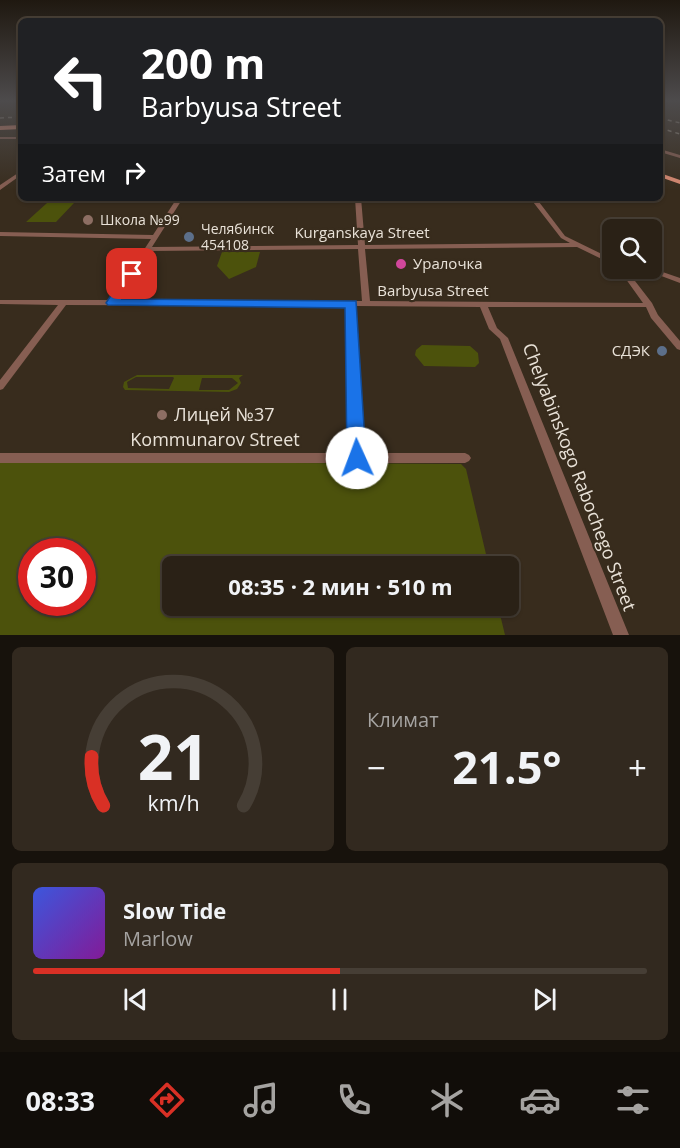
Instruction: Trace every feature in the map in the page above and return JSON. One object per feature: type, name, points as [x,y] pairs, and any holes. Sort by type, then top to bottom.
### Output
[{"type":"main road","points":[[663,174],[680,180]]},
{"type":"street","points":[[0,138],[18,138]]},
{"type":"street","points":[[663,151],[680,157]]},
{"type":"street","points":[[0,188],[18,175]]},
{"type":"street","points":[[113,303],[178,201]]},
{"type":"street","points":[[358,201],[366,304]]},
{"type":"street","points":[[535,201],[563,237],[602,257]]},
{"type":"street","points":[[0,234],[155,237]]},
{"type":"street","name":"Kurganskaya Street","points":[[148,249],[576,245]]},
{"type":"street","points":[[662,275],[680,281]]},
{"type":"street","points":[[629,279],[649,305],[654,316],[680,347]]},
{"type":"street","name":"Barbyusa Street","points":[[0,302],[649,305]]},
{"type":"street","points":[[0,387],[64,302]]},
{"type":"street","points":[[352,304],[357,458]]},
{"type":"street","name":"Chelyabinskogo Rabochego Street","points":[[483,304],[493,329],[504,338],[621,635]]},
{"type":"street","name":"Kommunarov Street","points":[[0,458],[465,458]]},
{"type":"green space","points":[[47,203],[74,203],[56,222],[26,222]]},
{"type":"green space","points":[[222,252],[260,252],[256,267],[229,279],[217,266]]},
{"type":"green space","points":[[422,345],[470,346],[478,353],[479,363],[475,367],[424,366],[415,355],[416,350]]},
{"type":"green space","points":[[137,375],[243,375],[239,378],[241,383],[237,389],[229,392],[125,390],[124,382]],"holes":[[[136,377],[173,377],[174,378],[169,389],[128,388],[127,382]],[[202,378],[232,378],[238,383],[229,390],[199,390]]]},
{"type":"green space","points":[[0,461],[461,464],[466,469],[486,556],[162,556],[162,616],[500,616],[505,635],[0,635]]},
{"type":"railway","points":[[669,131],[680,134]]},
{"type":"place","name":"Школа №99","points":[[88,220]]},
{"type":"place","name":"Челябинск 454108","points":[[189,237]]},
{"type":"place","name":"Уралочка","points":[[401,264]]},
{"type":"place","name":"СДЭК","points":[[662,351]]},
{"type":"place","name":"Лицей №37","points":[[162,415]]},
{"type":"route","points":[[132,274],[113,303],[352,304],[357,458]]}]
